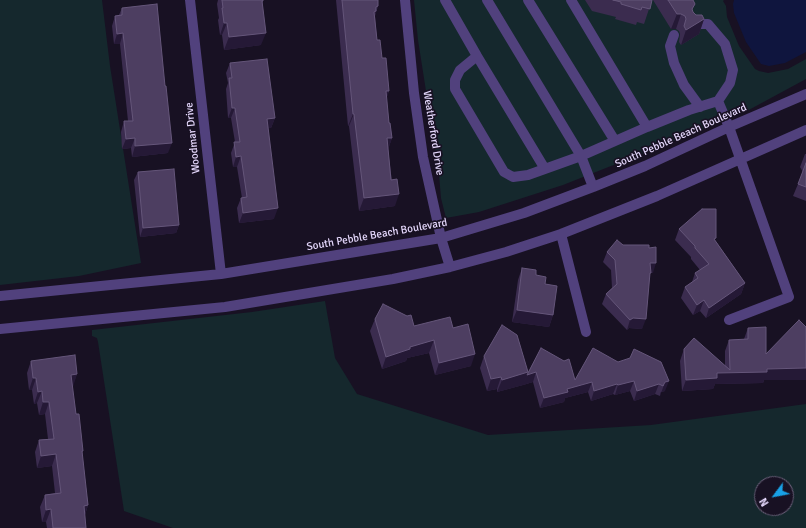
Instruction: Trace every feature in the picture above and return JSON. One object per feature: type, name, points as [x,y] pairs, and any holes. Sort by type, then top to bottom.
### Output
[{"type":"street","name":"Woodmar Drive","points":[[190,0],[220,274]]},
{"type":"street","name":"Weatherford Drive","points":[[405,0],[414,93],[423,157],[441,238],[450,268]]},
{"type":"street","points":[[445,0],[477,56],[546,169]]},
{"type":"street","points":[[487,0],[581,156],[593,187]]},
{"type":"street","points":[[528,0],[615,141]]},
{"type":"street","points":[[571,0],[647,127]]},
{"type":"street","points":[[477,56],[460,70],[454,80],[455,89],[504,172],[513,177],[528,176],[581,156],[689,110],[718,101],[730,83],[733,70],[725,44],[708,24],[693,24]]},
{"type":"street","points":[[674,34],[670,46],[674,63],[684,85],[700,107]]},
{"type":"street","name":"South Pebble Beach Boulevard","points":[[0,296],[220,274],[441,238],[524,213],[593,187],[645,166],[806,94]]},
{"type":"street","points":[[718,101],[789,297],[729,320]]},
{"type":"street","points":[[0,329],[225,307],[450,268],[561,234],[657,196],[806,130]]},
{"type":"street","points":[[561,234],[586,332]]},
{"type":"green space","points":[[0,0],[102,0],[110,66],[141,263],[79,276],[0,285]]},
{"type":"green space","points":[[414,0],[724,0],[727,17],[739,46],[755,69],[768,73],[788,69],[806,59],[806,79],[745,112],[563,185],[479,212],[446,218],[441,198],[439,174],[418,40]]},
{"type":"green space","points":[[325,301],[335,358],[357,394],[488,435],[651,425],[806,404],[806,528],[173,528],[124,511],[98,342],[97,338],[92,336],[92,330],[252,312]]},
{"type":"shaded area","points":[[734,0],[806,0],[806,52],[785,63],[769,66],[761,64],[746,42],[734,13]]},
{"type":"building","points":[[222,0],[263,0],[266,33],[229,37],[227,23],[224,23]]},
{"type":"building","points":[[342,0],[378,0],[378,6],[374,12],[377,40],[380,40],[382,58],[386,58],[389,91],[386,91],[392,138],[387,138],[391,180],[397,179],[399,194],[364,198],[353,114]]},
{"type":"building","points":[[613,0],[652,0],[650,9],[642,7],[641,10]]},
{"type":"building","points":[[668,0],[693,0],[695,4],[692,9],[693,12],[696,15],[702,15],[704,19],[686,30],[684,26],[686,19],[685,16],[677,14]]},
{"type":"building","points":[[157,4],[172,143],[135,146],[135,138],[126,139],[124,121],[133,121],[123,33],[117,34],[115,16],[122,15],[122,8]]},
{"type":"building","points":[[267,59],[275,118],[267,119],[278,208],[243,213],[241,198],[247,197],[241,156],[236,157],[234,142],[240,142],[235,108],[232,108],[229,78],[232,78],[230,63]]},
{"type":"building","points":[[806,163],[806,187],[798,184]]},
{"type":"building","points":[[174,169],[179,225],[143,228],[138,172]]},
{"type":"building","points":[[702,209],[716,209],[716,238],[714,239],[745,283],[709,308],[704,300],[697,305],[685,287],[698,278],[695,273],[709,264],[679,229]]},
{"type":"building","points":[[617,240],[623,245],[649,245],[649,248],[656,247],[656,263],[650,263],[651,273],[646,319],[633,318],[630,320],[606,294],[617,284],[615,260],[607,252]]},
{"type":"building","points":[[522,268],[536,270],[536,275],[546,277],[545,284],[557,286],[553,315],[517,310]]},
{"type":"building","points":[[383,304],[407,316],[411,315],[414,326],[450,317],[453,328],[468,324],[475,354],[439,363],[434,340],[410,347],[410,349],[386,357],[375,319]]},
{"type":"building","points":[[799,320],[806,327],[806,368],[767,369],[767,372],[717,373],[717,378],[686,380],[684,349],[694,338],[730,370],[729,340],[748,339],[748,328],[766,327],[766,354]]},
{"type":"building","points":[[502,325],[517,335],[528,372],[502,380],[501,377],[491,379],[484,356]]},
{"type":"building","points":[[541,348],[564,361],[569,359],[575,380],[593,348],[618,362],[630,358],[634,349],[661,362],[669,381],[665,382],[663,386],[659,384],[637,391],[634,381],[617,384],[594,391],[592,382],[567,389],[568,392],[544,398],[536,372],[527,375]]},
{"type":"building","points":[[75,355],[77,374],[71,375],[76,414],[79,414],[83,451],[88,505],[84,506],[86,528],[53,528],[51,509],[46,510],[45,495],[61,493],[56,454],[41,456],[39,440],[54,439],[49,402],[43,402],[42,391],[38,392],[36,378],[33,378],[31,361]]}]
